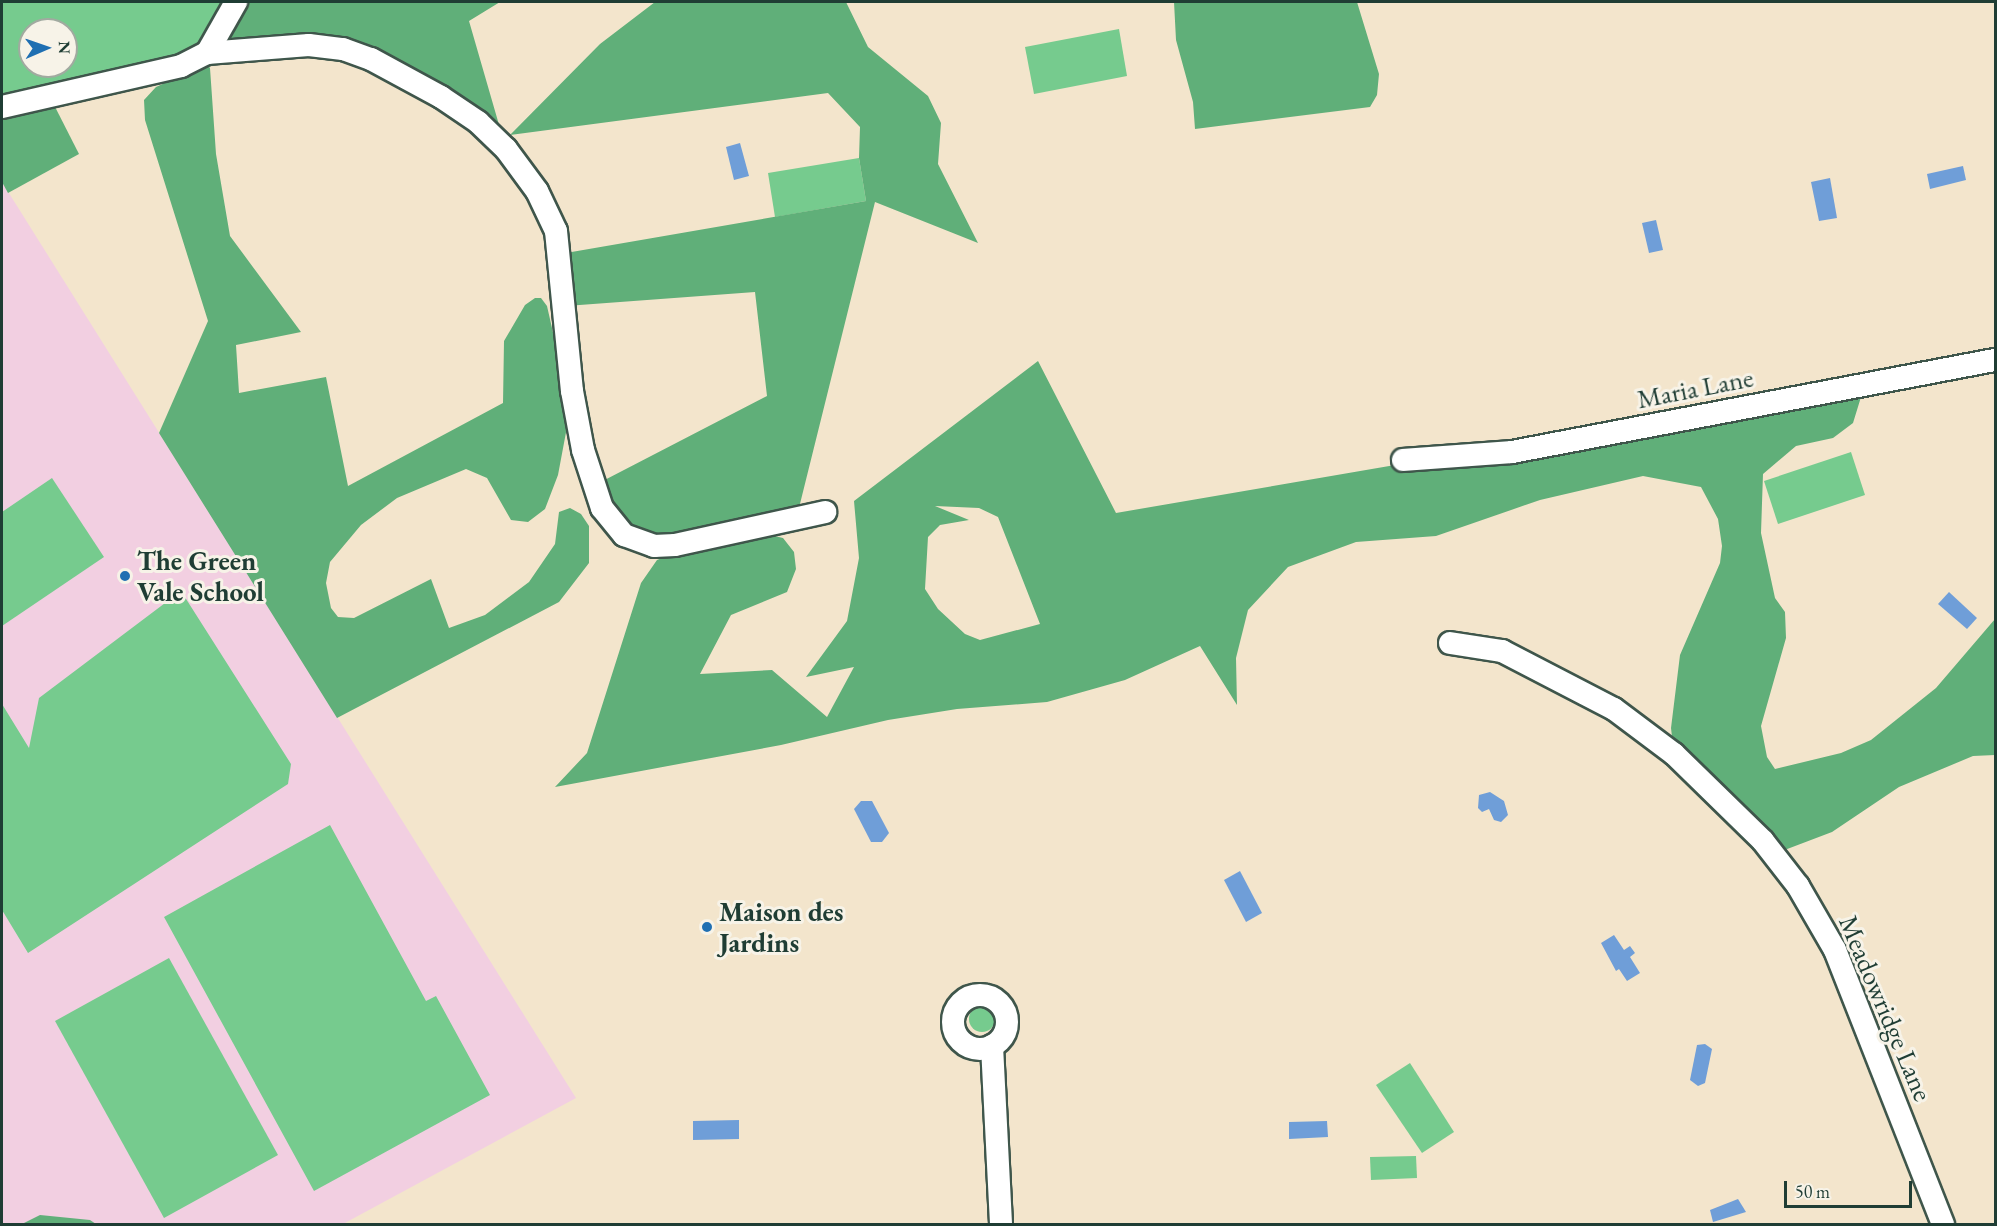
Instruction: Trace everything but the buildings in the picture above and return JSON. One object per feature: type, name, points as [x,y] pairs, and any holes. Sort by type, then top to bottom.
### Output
[{"type":"street","points":[[207,53],[236,2]]},
{"type":"street","points":[[2,107],[159,73],[207,53],[309,45],[343,49],[441,97],[478,122],[506,149],[537,191],[556,231],[572,391],[583,450],[602,508],[624,535],[654,546],[675,545],[825,512]]},
{"type":"street","name":"Maria Lane","points":[[1403,460],[1512,452],[1995,360]]},
{"type":"street","name":"Meadowridge Lane","points":[[1450,643],[1502,651],[1614,709],[1674,753],[1763,840],[1798,886],[1835,950],[1943,1224]]},
{"type":"street","points":[[992,1046],[1001,1224]]},
{"type":"shaded area","name":"The Green Vale School","points":[[2,182],[576,1098],[343,1224],[2,1224]]},
{"type":"green space","points":[[2,2],[236,2],[207,53],[50,97],[2,93]]},
{"type":"green space","points":[[236,2],[500,2],[469,21],[506,149],[343,49],[207,53]]},
{"type":"green space","points":[[655,2],[846,2],[868,47],[928,96],[941,123],[938,164],[978,243],[875,202],[796,520],[638,542],[595,485],[767,396],[755,292],[566,306],[560,254],[866,201],[859,158],[860,127],[828,93],[510,135],[600,44]]},
{"type":"green space","points":[[1174,2],[1357,2],[1379,74],[1377,95],[1370,107],[1195,129],[1193,102],[1176,40]]},
{"type":"green space","points":[[1119,29],[1127,76],[1034,94],[1025,47]]},
{"type":"green space","points":[[207,64],[210,68],[216,154],[230,236],[301,332],[236,345],[239,393],[326,377],[348,486],[503,403],[504,341],[525,305],[535,298],[541,298],[547,306],[564,381],[567,427],[558,475],[545,509],[528,522],[511,520],[487,478],[466,469],[397,498],[361,525],[330,562],[326,583],[331,608],[338,617],[354,618],[431,579],[449,628],[485,615],[529,582],[555,544],[559,512],[570,508],[581,514],[589,526],[589,563],[559,602],[337,718],[159,433],[208,321],[145,120],[144,100],[156,87]]},
{"type":"green space","points":[[2,93],[50,97],[79,154],[8,193],[2,182]]},
{"type":"green space","points":[[859,158],[866,201],[775,217],[768,173]]},
{"type":"green space","points":[[1038,361],[1116,513],[1865,384],[1853,423],[1833,438],[1796,446],[1763,474],[1761,533],[1775,598],[1785,612],[1786,638],[1761,726],[1767,757],[1775,769],[1841,753],[1871,740],[1936,688],[1995,619],[1995,755],[1973,756],[1899,787],[1832,832],[1774,854],[1674,754],[1671,728],[1680,655],[1720,563],[1722,546],[1718,519],[1701,487],[1643,476],[1540,500],[1436,536],[1356,542],[1288,567],[1248,610],[1236,658],[1237,705],[1200,646],[1125,680],[1047,702],[957,709],[888,720],[781,745],[555,787],[587,753],[641,583],[657,560],[675,553],[758,532],[783,538],[794,552],[796,569],[787,592],[731,615],[700,674],[772,670],[827,717],[854,667],[806,677],[847,621],[859,558],[854,501]],"holes":[[[935,506],[979,508],[998,517],[1040,624],[980,640],[965,634],[938,609],[925,589],[928,537],[940,525],[969,520]]]},
{"type":"green space","points":[[1851,452],[1865,495],[1778,524],[1764,481]]},
{"type":"green space","points":[[52,478],[104,557],[2,626],[2,512]]},
{"type":"green space","points":[[181,591],[291,764],[288,784],[28,953],[2,910],[2,704],[29,748],[39,698]]},
{"type":"green space","points":[[330,825],[426,1001],[436,996],[490,1095],[314,1191],[164,917]]},
{"type":"green space","points":[[169,958],[278,1155],[164,1218],[55,1021]]},
{"type":"green space","points":[[982,1006],[991,1010],[995,1019],[991,1028],[982,1032],[973,1028],[969,1019],[973,1010]]},
{"type":"green space","points":[[1410,1063],[1454,1132],[1422,1153],[1376,1085]]},
{"type":"green space","points":[[1416,1156],[1417,1178],[1371,1180],[1370,1157]]},
{"type":"green space","points":[[40,1215],[90,1220],[96,1224],[22,1224]]},
{"type":"water","points":[[740,143],[749,176],[734,180],[726,147]]},
{"type":"water","points":[[1963,166],[1966,180],[1930,189],[1927,174]]},
{"type":"water","points":[[1830,178],[1837,218],[1819,221],[1811,182]]},
{"type":"water","points":[[1656,220],[1663,250],[1649,253],[1642,223]]},
{"type":"water","points":[[1949,592],[1977,618],[1967,629],[1938,604]]},
{"type":"water","points":[[1490,792],[1504,801],[1508,815],[1501,822],[1494,820],[1489,809],[1482,812],[1478,808],[1479,795]]},
{"type":"water","points":[[861,801],[872,801],[889,833],[882,842],[871,842],[854,809]]},
{"type":"water","points":[[1240,871],[1262,913],[1246,922],[1224,880]]},
{"type":"water","points":[[1614,935],[1624,950],[1630,946],[1635,953],[1630,957],[1640,973],[1627,981],[1619,969],[1616,971],[1601,943]]},
{"type":"water","points":[[1705,1044],[1712,1049],[1705,1083],[1698,1086],[1690,1080],[1697,1045]]},
{"type":"water","points":[[739,1120],[739,1139],[693,1140],[693,1121]]},
{"type":"water","points":[[1327,1121],[1328,1137],[1289,1139],[1289,1122]]},
{"type":"water","points":[[1738,1199],[1746,1212],[1713,1222],[1710,1210]]},
{"type":"place","name":"The Green Vale School","points":[[125,576]]},
{"type":"place","name":"Maison des Jardins","points":[[707,927]]}]
